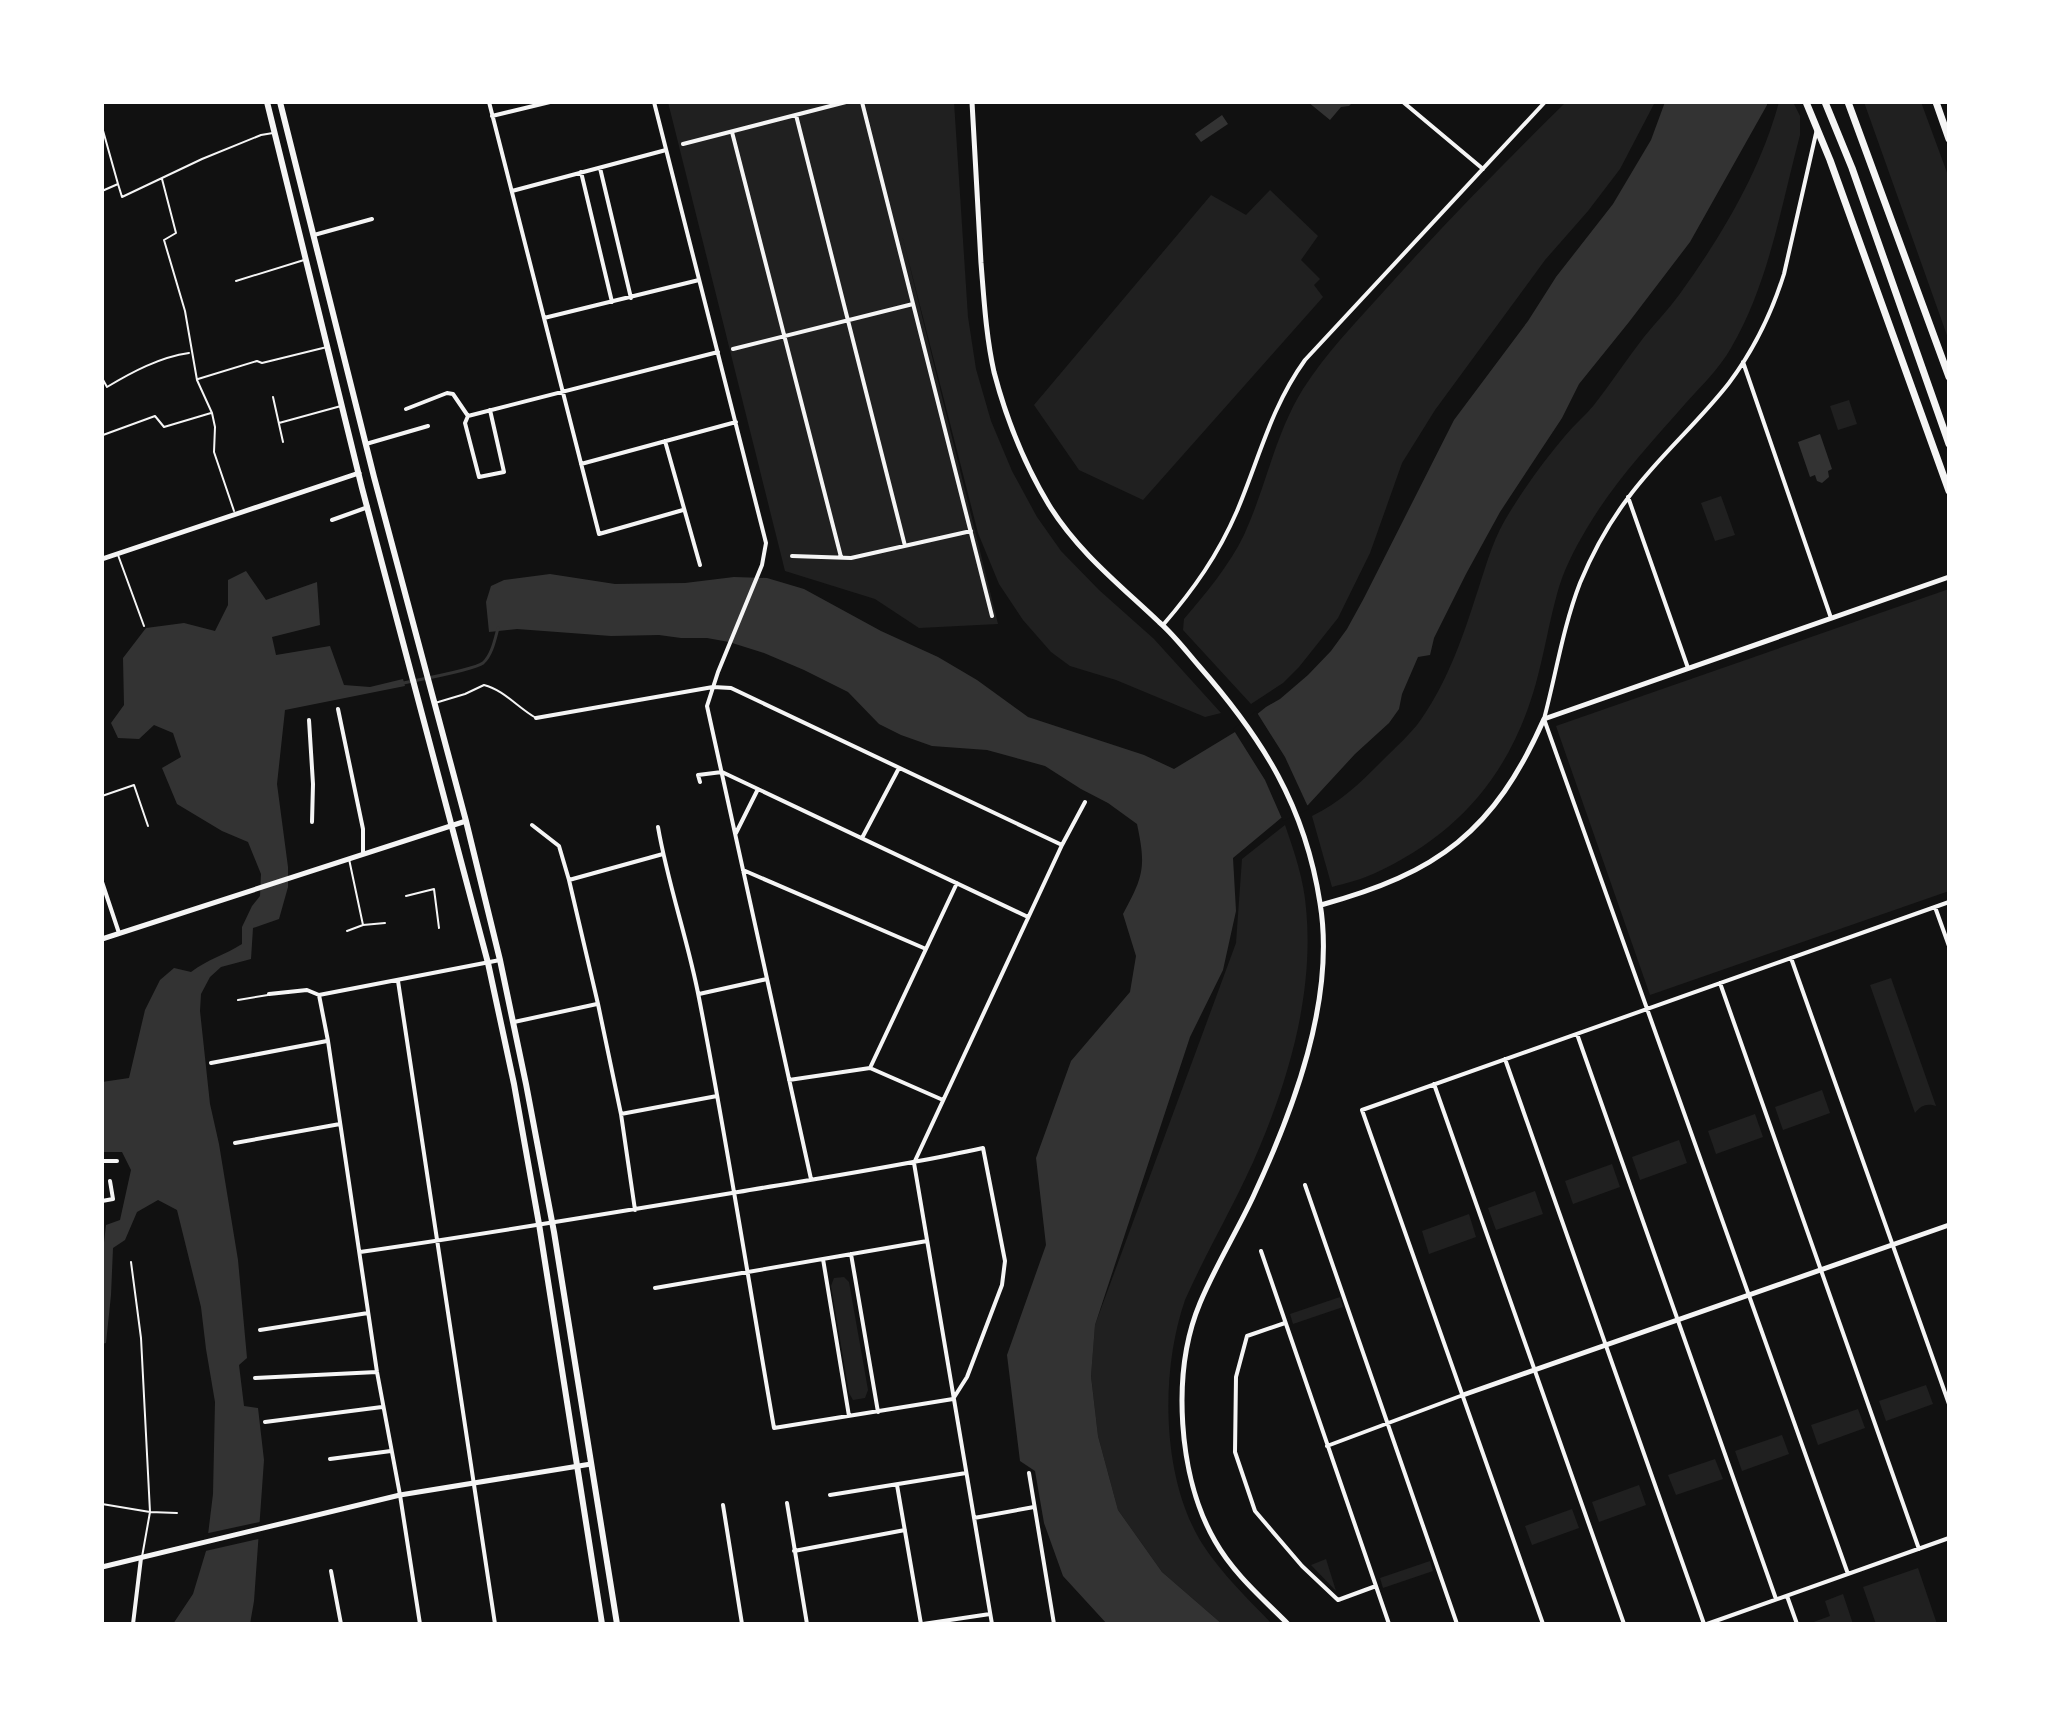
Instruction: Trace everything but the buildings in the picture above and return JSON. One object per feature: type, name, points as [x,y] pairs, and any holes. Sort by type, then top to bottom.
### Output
[{"type":"main road","points":[[267,102],[359,473],[488,963],[539,1224],[602,1624]]},
{"type":"main road","points":[[280,102],[372,468],[466,821],[514,1022],[552,1222],[617,1624]]},
{"type":"main road","points":[[1806,102],[1818,127],[1949,491]]},
{"type":"main road","points":[[1825,102],[1852,168],[1949,444]]},
{"type":"main road","points":[[1848,102],[1949,377]]},
{"type":"main road","points":[[1936,102],[1949,139]]},
{"type":"main road","points":[[275,133],[285,130]]},
{"type":"main road","points":[[359,473],[372,468]]},
{"type":"street","points":[[489,102],[599,534],[683,510]]},
{"type":"street","points":[[492,116],[550,102]]},
{"type":"street","points":[[654,102],[766,543],[762,565],[707,706],[811,1179]]},
{"type":"street","points":[[683,144],[846,102]]},
{"type":"street","points":[[862,102],[992,616]]},
{"type":"street","points":[[972,102],[985,312],[993,368],[1016,438],[1061,524],[1108,576],[1163,625],[1244,719],[1277,771],[1298,818],[1321,905],[1319,997],[1304,1061],[1284,1123],[1252,1200],[1199,1305],[1189,1334],[1182,1390],[1187,1458],[1200,1511],[1216,1543],[1245,1581],[1288,1624]]},
{"type":"street","points":[[1403,102],[1483,169]]},
{"type":"street","points":[[1163,625],[1211,562],[1236,514],[1269,425],[1289,382],[1305,360],[1545,102]]},
{"type":"street","points":[[796,115],[905,546]]},
{"type":"street","points":[[1321,905],[1358,895],[1415,872],[1465,838],[1502,797],[1533,745],[1544,719],[1580,584],[1593,556],[1628,497],[1727,385],[1743,362],[1777,296],[1818,127]]},
{"type":"street","points":[[732,132],[841,557]]},
{"type":"street","points":[[512,191],[666,150]]},
{"type":"street","points":[[600,167],[631,298]]},
{"type":"street","points":[[581,172],[612,302]]},
{"type":"street","points":[[314,235],[372,219]]},
{"type":"street","points":[[544,318],[699,280]]},
{"type":"street","points":[[733,349],[914,304]]},
{"type":"street","points":[[468,416],[718,352]]},
{"type":"street","points":[[1743,362],[1831,618]]},
{"type":"street","points":[[406,409],[447,393],[453,394],[468,416]]},
{"type":"street","points":[[468,416],[465,423],[479,477],[504,472],[490,410]]},
{"type":"street","points":[[581,464],[736,422]]},
{"type":"street","points":[[366,444],[428,426]]},
{"type":"street","points":[[665,441],[700,565]]},
{"type":"street","points":[[102,559],[359,473]]},
{"type":"street","points":[[1628,497],[1688,668]]},
{"type":"street","points":[[332,520],[368,507]]},
{"type":"street","points":[[792,556],[851,558],[971,531]]},
{"type":"street","points":[[1544,719],[1949,577]]},
{"type":"street","points":[[536,718],[713,687],[731,688],[1062,845]]},
{"type":"street","points":[[338,709],[363,829],[363,853]]},
{"type":"street","points":[[1544,719],[1848,1574]]},
{"type":"street","points":[[309,720],[312,822]]},
{"type":"street","points":[[862,838],[899,768]]},
{"type":"street","points":[[700,782],[698,775],[722,772],[1028,917]]},
{"type":"street","points":[[736,835],[758,789]]},
{"type":"street","points":[[992,1624],[914,1163],[1085,802]]},
{"type":"street","points":[[102,939],[466,821]]},
{"type":"street","points":[[532,825],[559,846],[569,880],[621,1114],[635,1210]]},
{"type":"street","points":[[360,1252],[635,1210],[733,1192],[914,1163],[983,1148],[1005,1261],[1002,1285],[967,1377],[953,1399],[774,1428],[733,1192],[717,1096],[699,994],[658,827]]},
{"type":"street","points":[[569,880],[663,854]]},
{"type":"street","points":[[743,870],[926,949]]},
{"type":"street","points":[[102,882],[119,933]]},
{"type":"street","points":[[870,1068],[957,883]]},
{"type":"street","points":[[1543,1624],[1362,1110],[1949,902]]},
{"type":"street","points":[[1935,907],[1949,946]]},
{"type":"street","points":[[1791,958],[1949,1404]]},
{"type":"street","points":[[269,994],[307,990],[319,995],[500,960]]},
{"type":"street","points":[[699,994],[767,979]]},
{"type":"street","points":[[398,981],[495,1624]]},
{"type":"street","points":[[1720,983],[1919,1549]]},
{"type":"street","points":[[319,995],[382,1407],[400,1495],[420,1624]]},
{"type":"street","points":[[514,1022],[598,1004]]},
{"type":"street","points":[[1577,1034],[1776,1599]]},
{"type":"street","points":[[211,1063],[328,1041]]},
{"type":"street","points":[[1505,1059],[1706,1624],[1949,1538]]},
{"type":"street","points":[[789,1080],[870,1068],[943,1100]]},
{"type":"street","points":[[1434,1084],[1624,1624]]},
{"type":"street","points":[[621,1114],[717,1096]]},
{"type":"street","points":[[235,1143],[340,1124]]},
{"type":"street","points":[[102,1161],[117,1161]]},
{"type":"street","points":[[102,1201],[113,1199],[110,1181]]},
{"type":"street","points":[[1305,1185],[1457,1624]]},
{"type":"street","points":[[1327,1446],[1463,1395],[1949,1225]]},
{"type":"street","points":[[655,1288],[927,1241]]},
{"type":"street","points":[[1261,1251],[1389,1624]]},
{"type":"street","points":[[851,1254],[878,1412]]},
{"type":"street","points":[[823,1259],[849,1416]]},
{"type":"street","points":[[260,1330],[368,1313]]},
{"type":"street","points":[[1285,1323],[1247,1336],[1236,1377],[1235,1452],[1255,1511],[1302,1566],[1338,1600],[1376,1586]]},
{"type":"street","points":[[255,1378],[377,1372]]},
{"type":"street","points":[[265,1422],[382,1407]]},
{"type":"street","points":[[330,1459],[391,1451]]},
{"type":"street","points":[[102,1567],[400,1495],[591,1464]]},
{"type":"street","points":[[830,1495],[966,1473]]},
{"type":"street","points":[[1029,1473],[1054,1624]]},
{"type":"street","points":[[897,1485],[922,1624],[990,1614]]},
{"type":"street","points":[[787,1503],[807,1624]]},
{"type":"street","points":[[723,1505],[742,1624]]},
{"type":"street","points":[[974,1518],[1034,1507]]},
{"type":"street","points":[[794,1551],[905,1530]]},
{"type":"street","points":[[133,1624],[141,1558]]},
{"type":"street","points":[[331,1571],[341,1624]]},
{"type":"street","points":[[1787,1596],[1797,1624]]},
{"type":"lane","points":[[102,127],[122,197],[202,159],[261,135],[275,133]]},
{"type":"lane","points":[[162,179],[176,233],[164,240],[185,311],[197,380],[212,413],[214,452],[235,514]]},
{"type":"lane","points":[[102,191],[118,184]]},
{"type":"lane","points":[[236,281],[305,260]]},
{"type":"lane","points":[[197,380],[257,361],[262,363],[328,347]]},
{"type":"lane","points":[[102,390],[135,370],[177,354],[191,353]]},
{"type":"lane","points":[[102,378],[107,387]]},
{"type":"lane","points":[[273,397],[283,442]]},
{"type":"lane","points":[[279,423],[342,406]]},
{"type":"lane","points":[[103,435],[155,416],[164,427],[212,413]]},
{"type":"lane","points":[[117,554],[144,626]]},
{"type":"lane","points":[[434,703],[484,685],[499,691],[536,718]]},
{"type":"lane","points":[[102,796],[134,785],[148,826]]},
{"type":"lane","points":[[349,858],[363,925]]},
{"type":"lane","points":[[406,896],[434,889],[439,928]]},
{"type":"lane","points":[[347,931],[363,925],[385,923]]},
{"type":"lane","points":[[238,1000],[269,994]]},
{"type":"lane","points":[[131,1262],[141,1338],[150,1512],[141,1558]]},
{"type":"lane","points":[[102,1504],[177,1513]]},
{"type":"shaded area","points":[[668,102],[954,102],[968,317],[976,369],[991,421],[1012,471],[1037,517],[1061,551],[1154,639],[1221,713],[1205,717],[1116,680],[1070,666],[1051,652],[1023,620],[999,584],[978,533],[902,235],[998,624],[919,628],[875,599],[785,571]]},
{"type":"shaded area","points":[[1308,102],[1353,102],[1341,107],[1330,120]]},
{"type":"shaded area","points":[[1566,102],[1655,102],[1620,169],[1545,260],[1435,410],[1402,463],[1370,553],[1338,618],[1283,683],[1251,704],[1183,630],[1184,619],[1224,568],[1244,535],[1293,406],[1331,350],[1352,326],[1451,218]]},
{"type":"shaded area","points":[[1665,102],[1767,102],[1767,105],[1690,242],[1579,384],[1562,418],[1500,512],[1434,638],[1430,655],[1418,657],[1399,709],[1308,805],[1281,818],[1233,858],[1236,911],[1223,970],[1190,1037],[1095,1325],[1091,1376],[1098,1436],[1118,1510],[1162,1572],[1222,1624],[1107,1624],[1063,1576],[1044,1523],[1035,1471],[1020,1461],[1007,1355],[1046,1245],[1036,1158],[1071,1061],[1130,992],[1136,956],[1123,914],[1141,870],[1142,850],[1137,824],[1045,766],[987,750],[932,746],[901,735],[879,724],[848,692],[764,653],[729,642],[659,635],[611,636],[517,629],[489,632],[486,602],[491,586],[504,580],[550,574],[615,584],[767,578],[804,589],[881,631],[938,657],[977,680],[1028,717],[1144,755],[1174,769],[1235,732],[1280,699],[1331,651],[1364,598],[1454,420],[1528,321],[1556,277],[1613,204],[1651,140]]},
{"type":"shaded area","points":[[1779,102],[1793,102],[1800,116],[1800,135],[1773,244],[1755,297],[1721,363],[1621,479],[1578,544],[1560,585],[1536,683],[1512,745],[1477,798],[1431,840],[1373,874],[1332,887],[1312,816],[1343,797],[1361,781],[1410,733],[1427,711],[1458,649],[1505,520],[1541,466],[1594,405],[1710,250],[1750,179]]},
{"type":"shaded area","points":[[1864,102],[1921,102],[1949,178],[1949,341]]},
{"type":"shaded area","points":[[1222,115],[1228,124],[1201,142],[1195,134]]},
{"type":"shaded area","points":[[1270,190],[1318,236],[1301,260],[1320,279],[1314,285],[1323,297],[1143,500],[1079,470],[1034,405],[1211,195],[1246,215]]},
{"type":"shaded area","points":[[1849,400],[1857,424],[1838,430],[1830,406]]},
{"type":"shaded area","points":[[1820,434],[1832,469],[1822,483],[1817,481],[1815,475],[1810,477],[1798,442]]},
{"type":"shaded area","points":[[1721,496],[1735,535],[1715,541],[1701,503]]},
{"type":"shaded area","points":[[246,571],[266,600],[317,582],[320,625],[272,637],[276,655],[330,646],[344,685],[370,687],[403,679],[405,686],[285,710],[277,784],[288,887],[279,919],[253,928],[251,959],[221,967],[210,977],[201,994],[210,1104],[238,1260],[247,1358],[239,1365],[244,1406],[258,1408],[264,1460],[250,1624],[173,1624],[193,1594],[206,1551],[213,1494],[215,1402],[201,1307],[177,1210],[158,1200],[137,1212],[125,1240],[113,1248],[106,1343],[102,1344],[102,1260],[106,1225],[120,1220],[131,1170],[122,1152],[102,1152],[102,1082],[129,1078],[145,1010],[160,980],[174,968],[191,972],[242,944],[242,927],[260,896],[261,874],[248,842],[222,831],[177,804],[162,768],[181,757],[173,733],[154,725],[139,739],[118,738],[111,723],[124,705],[123,658],[146,628],[184,623],[215,631],[228,605],[228,580]]},
{"type":"shaded area","points":[[1949,589],[1949,891],[1650,995],[1556,726]]},
{"type":"shaded area","points":[[1285,825],[1301,876],[1308,938],[1298,1030],[1260,1146],[1185,1300],[1171,1359],[1169,1425],[1172,1457],[1189,1518],[1218,1566],[1272,1624],[1222,1624],[1162,1572],[1118,1510],[1098,1436],[1091,1376],[1095,1325],[1236,943],[1242,859]]},
{"type":"shaded area","points":[[1891,978],[1936,1106],[1924,1105],[1915,1113],[1870,985]]},
{"type":"shaded area","points":[[1822,1090],[1830,1113],[1783,1130],[1775,1107]]},
{"type":"shaded area","points":[[1755,1114],[1763,1137],[1716,1154],[1708,1131]]},
{"type":"shaded area","points":[[1679,1140],[1687,1163],[1640,1180],[1632,1157]]},
{"type":"shaded area","points":[[1612,1164],[1620,1187],[1573,1204],[1565,1181]]},
{"type":"shaded area","points":[[1535,1191],[1543,1214],[1496,1230],[1488,1208]]},
{"type":"shaded area","points":[[1469,1214],[1476,1237],[1429,1254],[1422,1231]]},
{"type":"shaded area","points":[[844,1277],[849,1282],[868,1390],[865,1398],[853,1400],[849,1393],[831,1286],[834,1278]]},
{"type":"shaded area","points":[[1340,1297],[1343,1307],[1293,1324],[1290,1314]]},
{"type":"shaded area","points":[[1926,1385],[1933,1404],[1886,1421],[1879,1401]]},
{"type":"shaded area","points":[[1858,1409],[1865,1428],[1818,1445],[1811,1425]]},
{"type":"shaded area","points":[[1782,1435],[1789,1454],[1742,1471],[1735,1451]]},
{"type":"shaded area","points":[[1715,1459],[1723,1479],[1676,1495],[1668,1475]]},
{"type":"shaded area","points":[[1639,1485],[1646,1505],[1599,1522],[1592,1502]]},
{"type":"shaded area","points":[[1572,1509],[1579,1528],[1532,1545],[1525,1526]]},
{"type":"shaded area","points":[[1326,1559],[1336,1591],[1311,1565]]},
{"type":"shaded area","points":[[1430,1561],[1433,1571],[1383,1588],[1380,1578]]},
{"type":"shaded area","points":[[1918,1568],[1937,1624],[1876,1624],[1863,1587]]},
{"type":"shaded area","points":[[1843,1594],[1853,1624],[1808,1624],[1830,1616],[1825,1601]]},
{"type":"pier","points":[[1256,711],[1285,757],[1309,809],[1283,821],[1265,780],[1233,729]]},
{"type":"pier","points":[[264,1521],[263,1538],[201,1552],[204,1534]]},
{"type":"waterway","points":[[403,683],[478,666],[491,651],[498,628]]}]
